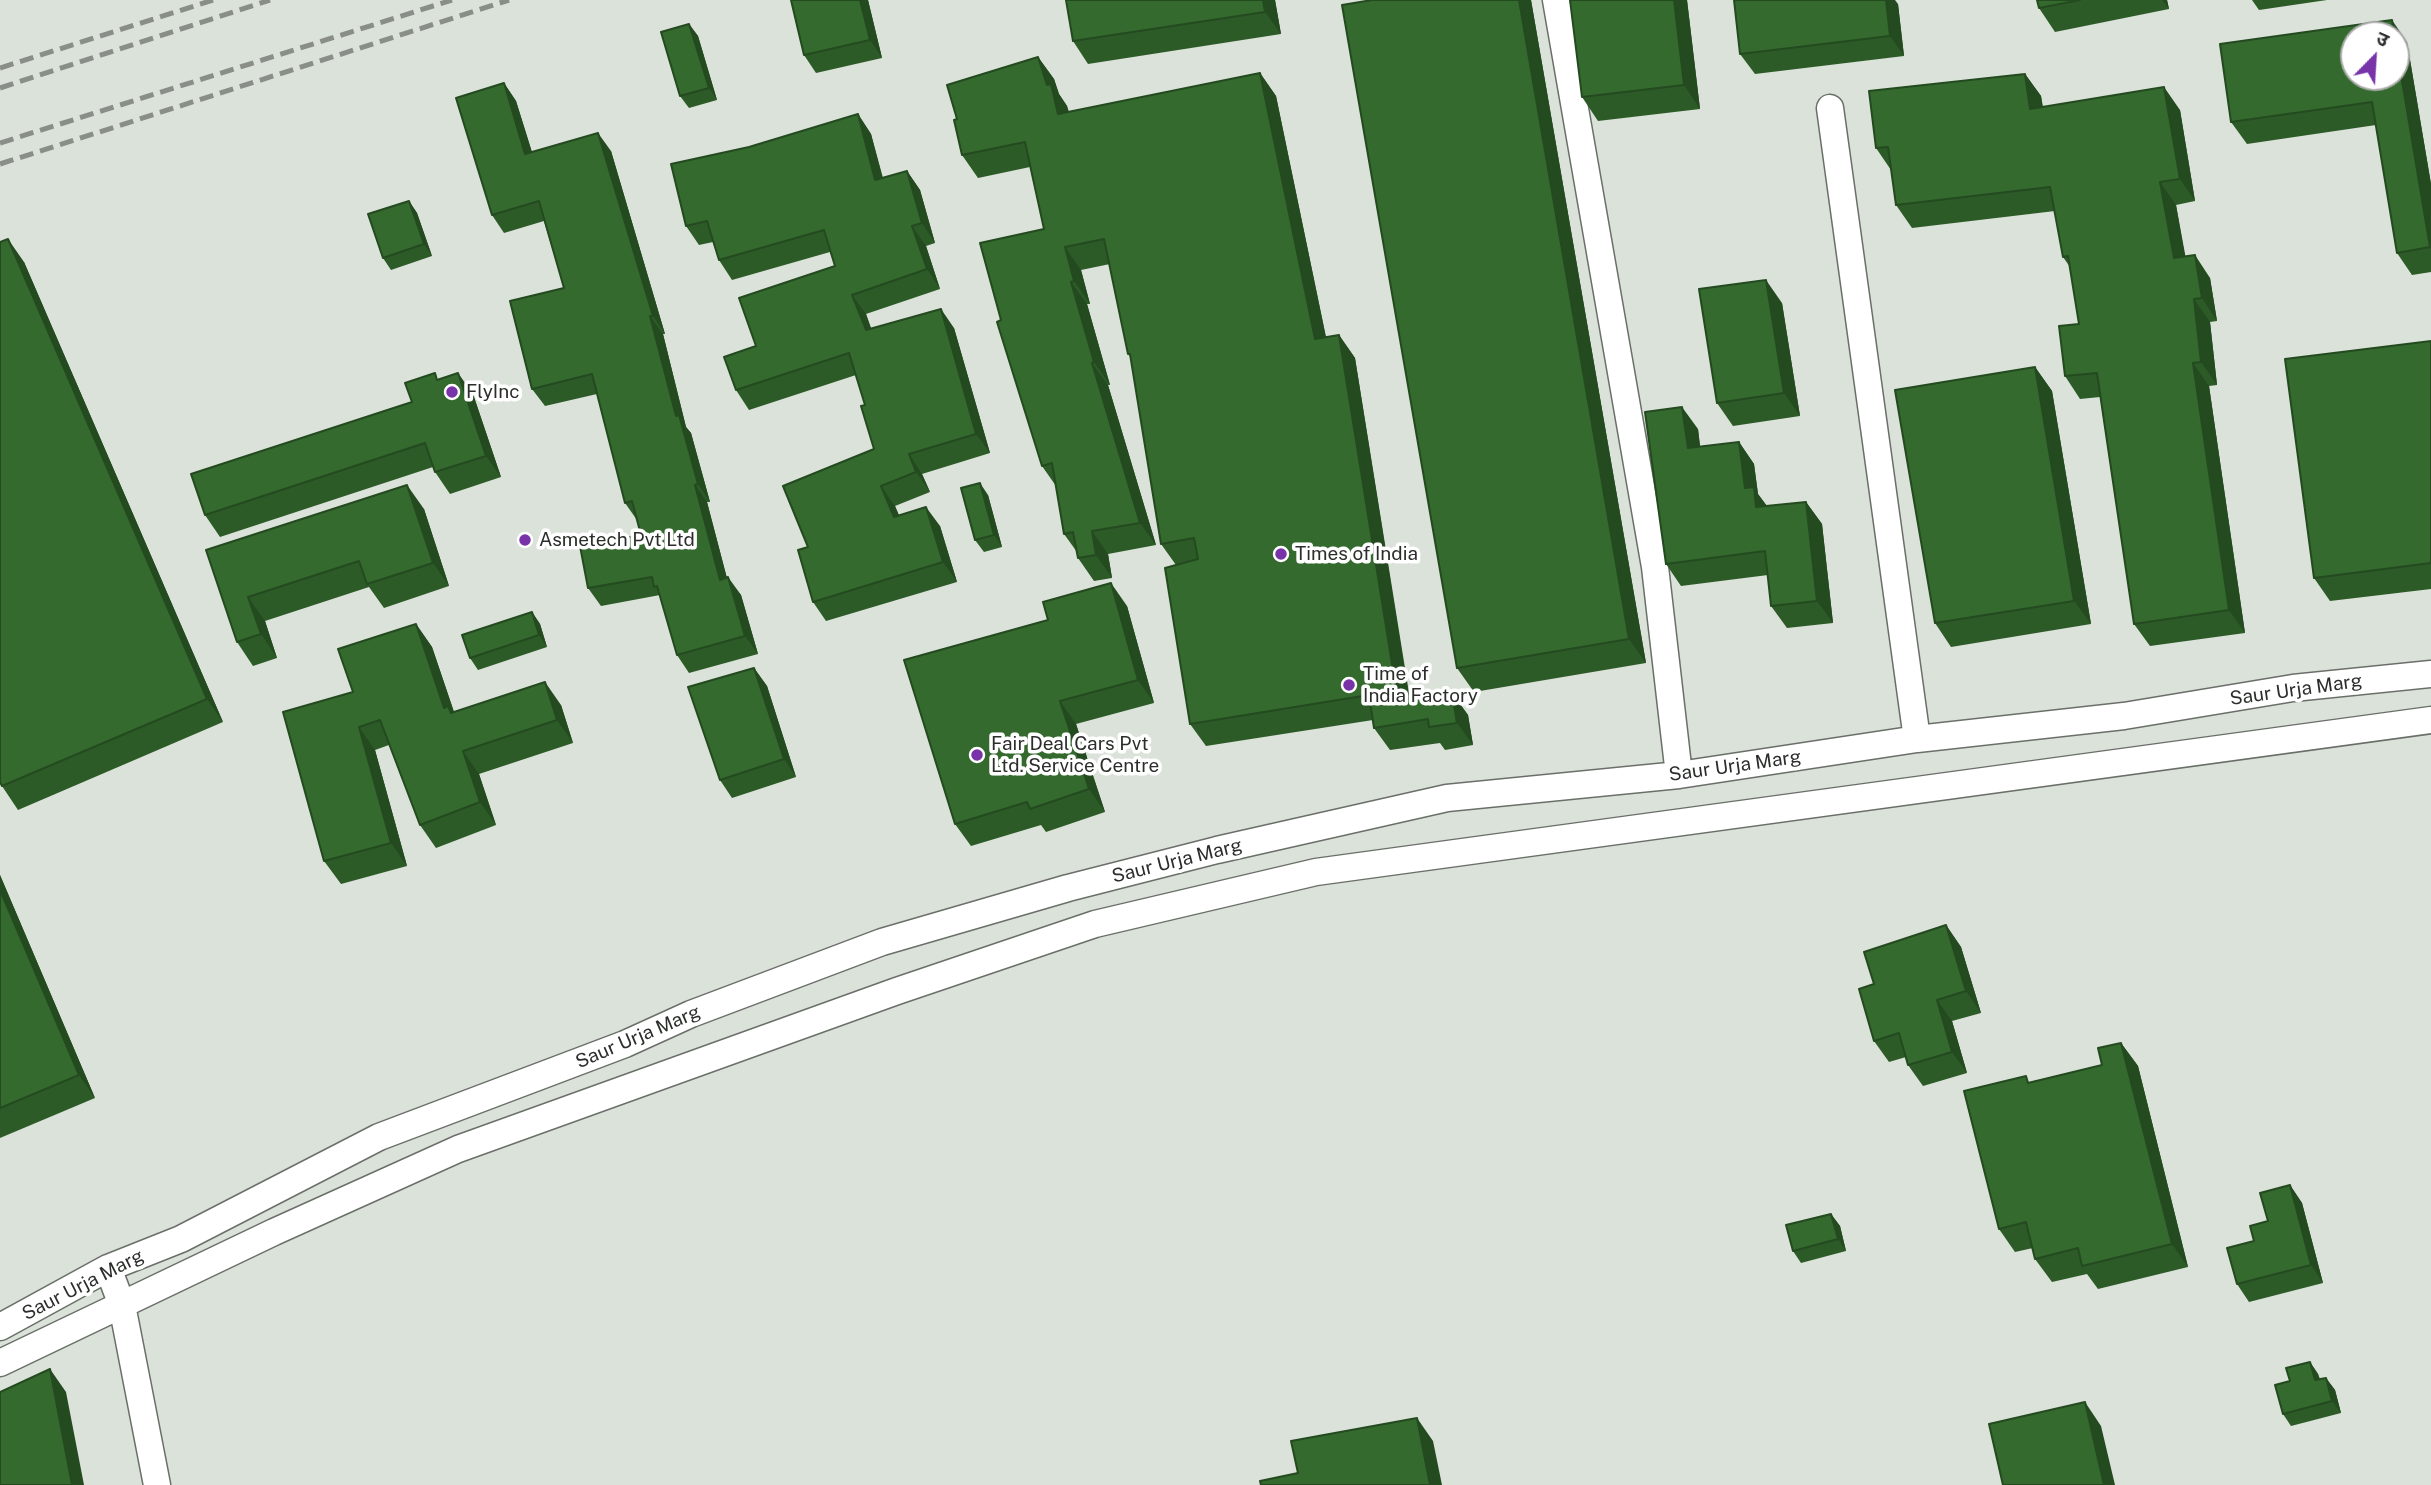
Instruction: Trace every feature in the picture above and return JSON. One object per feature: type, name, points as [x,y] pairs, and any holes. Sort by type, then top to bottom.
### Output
[{"type":"street","points":[[1556,0],[1655,568],[1679,775]]},
{"type":"street","points":[[1830,108],[1917,739]]},
{"type":"street","name":"Saur Urja Marg","points":[[0,1327],[108,1268],[181,1239],[379,1137],[625,1045],[691,1014],[882,942],[1068,888],[1217,850],[1447,798],[1679,775],[1917,739],[2123,716],[2293,688],[2431,674]]},
{"type":"street","name":"Saur Urja Marg","points":[[0,1363],[274,1231],[458,1149],[897,991],[1095,923],[1316,872],[2431,720]]},
{"type":"street","points":[[108,1268],[122,1305],[157,1485]]},
{"type":"building","points":[[791,0],[860,0],[870,40],[804,55]]},
{"type":"building","points":[[1066,0],[1263,0],[1265,12],[1073,41]]},
{"type":"building","points":[[1372,0],[1519,0],[1629,639],[1457,668],[1342,5]]},
{"type":"building","points":[[1570,0],[1674,0],[1684,85],[1582,97]]},
{"type":"building","points":[[1734,0],[1886,0],[1890,36],[1740,54]]},
{"type":"building","points":[[2037,0],[2080,0],[2039,8]]},
{"type":"building","points":[[689,24],[709,88],[680,96],[661,32]]},
{"type":"building","points":[[2340,27],[2340,91],[2404,91],[2430,247],[2397,253],[2372,102],[2231,122],[2220,44]]},
{"type":"building","points":[[1038,57],[1047,85],[1051,84],[1058,114],[1260,73],[1315,339],[1339,335],[1398,701],[1452,693],[1457,723],[1429,727],[1428,719],[1374,728],[1369,695],[1190,724],[1165,568],[1198,559],[1194,538],[1161,544],[1130,354],[1104,239],[1065,247],[1074,281],[1071,282],[1094,362],[1092,363],[1140,523],[1092,531],[1096,555],[1078,558],[1073,532],[1064,534],[1052,463],[1042,466],[997,322],[1001,320],[980,243],[1044,229],[1025,142],[962,155],[954,120],[957,119],[947,85]]},
{"type":"building","points":[[2025,74],[2030,109],[2164,87],[2180,179],[2160,182],[2174,258],[2195,255],[2202,298],[2194,299],[2201,362],[2193,363],[2229,610],[2134,624],[2097,373],[2065,376],[2059,326],[2079,324],[2068,256],[2063,257],[2050,187],[1896,205],[1888,147],[1876,148],[1869,91]]},
{"type":"building","points":[[504,83],[525,154],[598,133],[653,316],[650,316],[676,416],[679,415],[698,484],[695,485],[720,580],[728,577],[745,636],[677,655],[652,577],[588,588],[580,546],[641,535],[632,501],[625,503],[592,374],[532,389],[510,301],[564,288],[539,201],[492,215],[456,98]]},
{"type":"building","points":[[858,114],[875,180],[907,171],[922,223],[912,226],[927,269],[852,295],[866,330],[941,309],[976,434],[909,454],[916,472],[881,486],[894,517],[926,507],[943,562],[813,602],[798,550],[808,547],[783,486],[874,449],[861,406],[865,405],[849,353],[736,390],[724,357],[756,346],[739,298],[835,266],[824,230],[719,260],[707,221],[686,226],[671,164],[749,147]]},
{"type":"building","points":[[409,201],[424,244],[383,258],[368,214]]},
{"type":"building","points":[[8,239],[207,699],[2,786],[0,242]]},
{"type":"building","points":[[1766,280],[1784,393],[1717,403],[1699,289]]},
{"type":"building","points":[[2431,341],[2431,563],[2314,578],[2285,359]]},
{"type":"building","points":[[2035,367],[2074,601],[1935,623],[1895,390]]},
{"type":"building","points":[[435,373],[437,380],[458,373],[486,456],[435,472],[425,443],[205,515],[191,474],[412,402],[405,383]]},
{"type":"building","points":[[1682,407],[1688,448],[1739,442],[1745,488],[1754,487],[1756,507],[1806,502],[1817,601],[1771,606],[1765,551],[1666,564],[1645,412]]},
{"type":"building","points":[[980,483],[994,535],[975,540],[961,488]]},
{"type":"building","points":[[407,485],[433,563],[367,584],[359,561],[248,597],[261,634],[237,642],[206,550]]},
{"type":"building","points":[[1111,583],[1138,680],[1060,701],[1089,789],[1030,809],[1027,802],[955,824],[904,660],[1048,620],[1043,602]]},
{"type":"building","points":[[532,612],[539,635],[470,658],[462,635]]},
{"type":"building","points":[[416,624],[444,708],[448,706],[451,713],[545,682],[557,720],[463,751],[480,802],[420,825],[380,720],[359,727],[391,843],[324,861],[283,712],[353,692],[338,649]]},
{"type":"building","points":[[754,668],[784,759],[720,780],[688,687]]},
{"type":"building","points":[[0,890],[79,1075],[0,1108]]},
{"type":"building","points":[[1946,925],[1966,991],[1937,1000],[1952,1052],[1908,1065],[1899,1033],[1874,1041],[1859,989],[1874,984],[1864,952]]},
{"type":"building","points":[[2121,1043],[2172,1244],[2082,1266],[2078,1248],[2035,1259],[2026,1222],[1999,1229],[1964,1091],[2026,1076],[2028,1083],[2102,1065],[2098,1048]]},
{"type":"building","points":[[2290,1185],[2311,1265],[2237,1284],[2227,1248],[2254,1241],[2250,1226],[2268,1221],[2260,1193]]},
{"type":"building","points":[[1831,1214],[1838,1239],[1793,1251],[1786,1225]]},
{"type":"building","points":[[2310,1362],[2315,1380],[2326,1378],[2332,1401],[2283,1414],[2275,1385],[2290,1381],[2286,1368]]},
{"type":"building","points":[[50,1369],[72,1485],[0,1485],[0,1392]]},
{"type":"building","points":[[2085,1402],[2104,1485],[2003,1485],[1989,1424]]},
{"type":"building","points":[[1417,1418],[1430,1485],[1261,1485],[1260,1481],[1298,1473],[1291,1441]]},
{"type":"railway","points":[[0,68],[213,0]]},
{"type":"railway","points":[[0,88],[270,0]]},
{"type":"railway","points":[[0,143],[452,0]]},
{"type":"railway","points":[[0,164],[509,0]]},
{"type":"place","name":"FlyInc","points":[[452,392]]},
{"type":"place","name":"Asmetech Pvt Ltd","points":[[525,540]]},
{"type":"place","name":"Times of India","points":[[1281,554]]},
{"type":"place","name":"Time of India Factory","points":[[1349,685]]},
{"type":"place","name":"Fair Deal Cars Pvt Ltd. Service Centre","points":[[977,755]]}]
